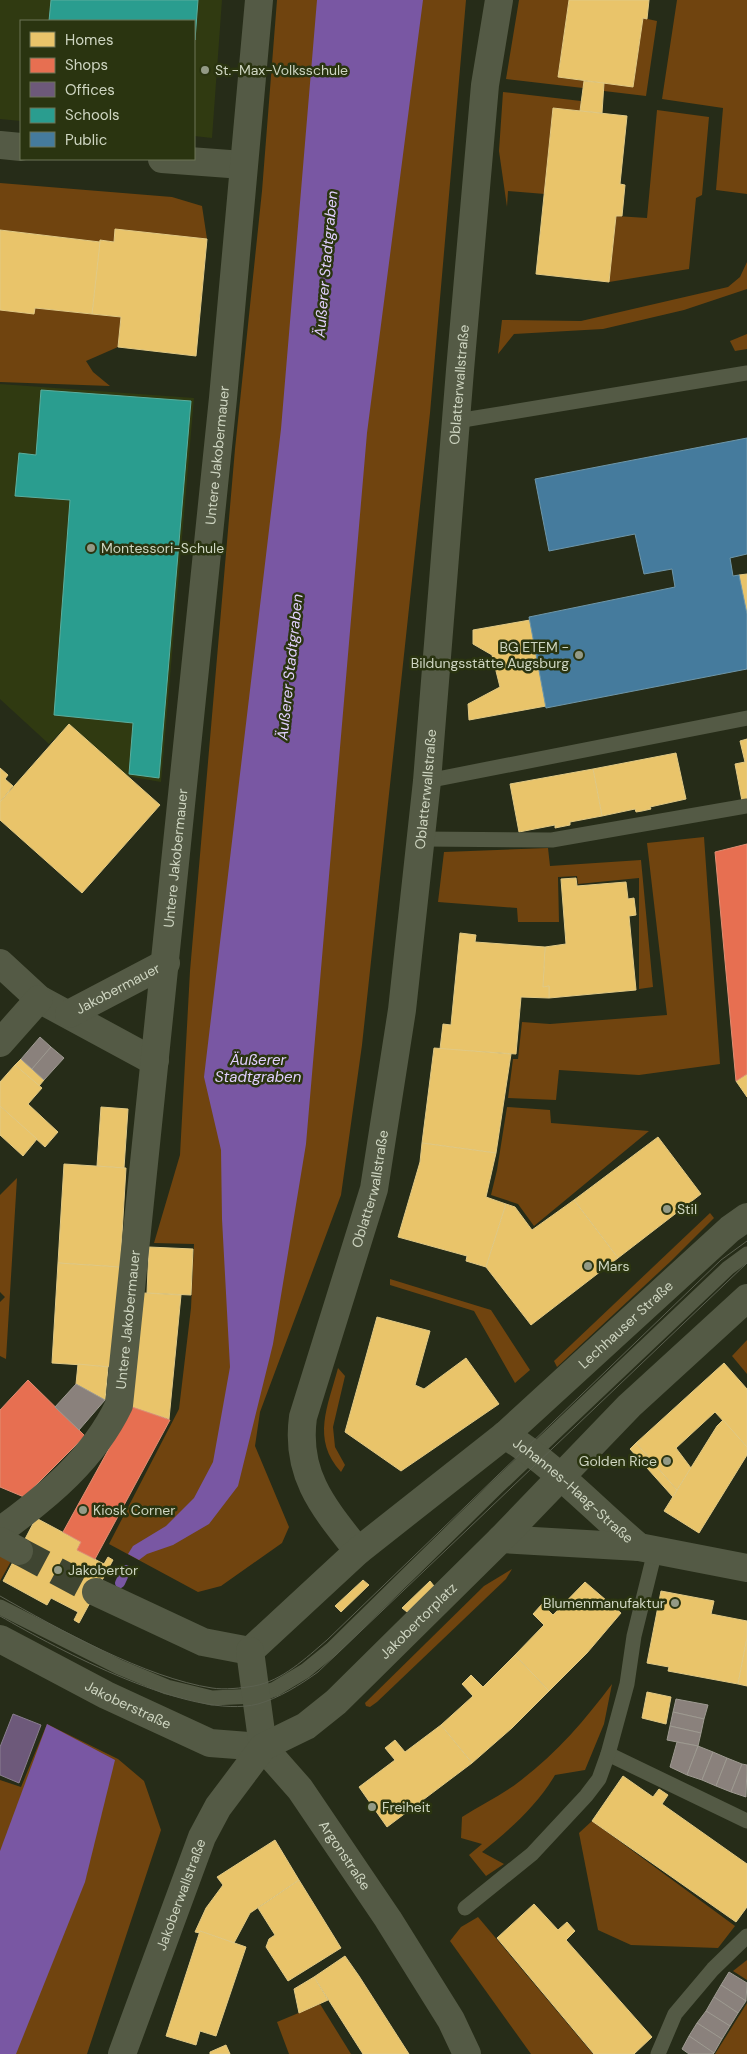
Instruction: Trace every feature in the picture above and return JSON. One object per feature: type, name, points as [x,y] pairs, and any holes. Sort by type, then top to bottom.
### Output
[{"type":"street","name":"Untere Jakobermauer","points":[[0,1531],[32,1508],[82,1462],[107,1429],[119,1405],[223,398],[259,0]]},
{"type":"street","name":"Oblatterwallstraße","points":[[358,1551],[322,1506],[307,1476],[300,1439],[303,1417],[374,1189],[400,1019],[422,839],[486,85],[499,0]]},
{"type":"street","points":[[0,145],[20,147]]},
{"type":"street","points":[[176,160],[243,165]]},
{"type":"street","points":[[0,963],[39,999],[146,1057],[155,1060]]},
{"type":"street","name":"Jakobermauer","points":[[68,1014],[166,963]]},
{"type":"street","points":[[0,1043],[39,999]]},
{"type":"street","name":"Lechhauser Straße","points":[[505,1435],[730,1229],[747,1217]]},
{"type":"street","points":[[561,1475],[629,1406],[747,1298]]},
{"type":"street","points":[[250,1651],[358,1551],[505,1435]]},
{"type":"street","name":"Johannes-Haag-Straße","points":[[505,1435],[561,1475],[589,1503],[647,1549]]},
{"type":"street","name":"Jakobertorplatz","points":[[263,1747],[306,1726],[336,1702],[501,1539],[561,1475]]},
{"type":"street","name":"Johannes-Haag-Straße","points":[[501,1539],[647,1549],[747,1568]]},
{"type":"street","points":[[96,1592],[202,1642],[250,1651]]},
{"type":"street","name":"Jakoberstraße","points":[[2,1646],[210,1743],[263,1747]]},
{"type":"street","points":[[250,1651],[263,1747]]},
{"type":"street","name":"Jakoberwallstraße","points":[[122,2054],[202,1837],[218,1807],[263,1747]]},
{"type":"street","name":"Argonstraße","points":[[263,1747],[300,1788],[388,1919],[451,2020],[467,2054]]},
{"type":"lane","points":[[457,421],[747,373]]},
{"type":"lane","points":[[427,781],[747,718]]},
{"type":"lane","points":[[422,839],[552,840],[747,806]]},
{"type":"lane","points":[[0,1607],[71,1645],[167,1687],[212,1698],[256,1696],[275,1689],[305,1671],[332,1648],[728,1268],[747,1254]]},
{"type":"lane","points":[[465,1908],[532,1854],[586,1796],[599,1779],[608,1754],[627,1684],[647,1549]]},
{"type":"lane","points":[[608,1754],[747,1821]]},
{"type":"lane","points":[[658,2054],[675,2014],[713,1969],[747,1936]]},
{"type":"shaded area","name":"St.-Max-Volksschule","points":[[0,0],[222,0],[212,138],[195,136],[195,20],[20,20],[20,121],[0,119]]},
{"type":"shaded area","points":[[277,0],[466,0],[430,413],[362,1045],[341,1195],[260,1412],[255,1446],[289,1527],[282,1543],[221,1586],[198,1592],[109,1544],[179,1409],[191,1308],[194,1244],[154,1243],[180,1155],[190,971],[235,449],[262,191]]},
{"type":"shaded area","points":[[519,0],[569,0],[558,77],[584,81],[583,88],[506,79]]},
{"type":"shaded area","points":[[677,0],[747,0],[747,194],[716,190],[723,108],[662,99]]},
{"type":"shaded area","points":[[643,18],[657,21],[646,96],[604,91],[604,83],[633,87]]},
{"type":"shaded area","points":[[503,92],[581,101],[580,111],[553,108],[545,194],[508,191],[507,207],[499,151]]},
{"type":"shaded area","points":[[657,110],[709,117],[702,195],[696,198],[689,269],[609,282],[616,216],[647,218]]},
{"type":"shaded area","points":[[0,183],[172,197],[202,206],[207,239],[114,242],[101,240],[100,242],[0,230]]},
{"type":"shaded area","points":[[747,262],[747,289],[684,310],[603,329],[514,334],[498,354],[502,320],[581,321],[728,287],[740,277]]},
{"type":"shaded area","points":[[35,308],[121,317],[118,347],[86,361],[93,372],[110,386],[0,382],[0,310]]},
{"type":"shaded area","points":[[747,334],[747,349],[735,351],[730,341]]},
{"type":"shaded area","name":"Montessori-Schule","points":[[0,384],[194,398],[161,782],[127,776],[69,724],[49,744],[0,699]]},
{"type":"shaded area","points":[[704,837],[720,1064],[639,1075],[559,1070],[556,1100],[508,1098],[513,1059],[518,1059],[522,1022],[550,1024],[667,1015],[647,843]]},
{"type":"shaded area","points":[[548,848],[550,866],[641,860],[653,987],[639,989],[639,878],[578,884],[577,876],[558,877],[559,922],[518,922],[517,908],[438,902],[444,852]]},
{"type":"shaded area","points":[[507,1107],[550,1110],[551,1123],[649,1131],[534,1226],[518,1204],[491,1195]]},
{"type":"shaded area","points":[[17,1178],[6,1359],[0,1356],[0,1302],[5,1297],[0,1292],[0,1195]]},
{"type":"shaded area","points":[[710,1213],[714,1218],[671,1261],[557,1367],[554,1361]]},
{"type":"shaded area","points":[[390,1279],[491,1310],[530,1370],[515,1383],[474,1311],[390,1285]]},
{"type":"shaded area","points":[[747,1340],[747,1374],[732,1356]]},
{"type":"shaded area","points":[[338,1368],[345,1376],[333,1427],[335,1447],[345,1465],[341,1472],[332,1460],[326,1447],[324,1435],[324,1422]]},
{"type":"shaded area","points":[[0,1549],[14,1556],[0,1581]]},
{"type":"shaded area","points":[[512,1569],[506,1579],[377,1702],[370,1707],[366,1706],[365,1703],[484,1586]]},
{"type":"shaded area","points":[[612,1684],[604,1724],[585,1770],[555,1775],[531,1807],[482,1852],[504,1864],[486,1876],[469,1855],[482,1844],[461,1838],[462,1817],[513,1786],[546,1759],[581,1723]]},
{"type":"shaded area","points":[[47,1724],[118,1759],[144,1781],[161,1830],[87,2054],[0,2054],[0,1780],[21,1787]]},
{"type":"shaded area","points":[[592,1821],[735,1926],[718,1948],[631,1945],[598,1930],[579,1833]]},
{"type":"shaded area","points":[[478,1917],[593,2054],[531,2054],[450,1941],[461,1927]]},
{"type":"shaded area","points":[[747,1960],[747,1980],[733,1971]]},
{"type":"shaded area","points":[[747,2003],[747,2054],[715,2054]]},
{"type":"shaded area","points":[[320,2004],[351,2054],[289,2054],[277,2022]]},
{"type":"water","name":"Äußerer Stadtgraben","points":[[317,0],[423,0],[367,433],[306,1144],[273,1344],[238,1486],[209,1524],[173,1545],[147,1554],[139,1560],[128,1554],[133,1546],[166,1526],[194,1498],[213,1462],[230,1367],[222,1219],[221,1150],[204,1077],[281,429]]},
{"type":"water","points":[[47,1724],[115,1760],[85,1882],[16,2054],[0,2054],[0,1851]]},
{"type":"building: Homes","points":[[569,0],[649,0],[647,19],[643,18],[633,87],[558,77]]},
{"type":"building: Homes","points":[[584,81],[604,83],[602,113],[580,111]]},
{"type":"building: Homes","points":[[553,108],[627,116],[620,184],[625,185],[622,216],[616,216],[609,282],[536,274]]},
{"type":"building: Homes","points":[[115,229],[207,239],[196,356],[118,347],[121,317],[92,314],[100,240],[114,242]]},
{"type":"building: Homes","points":[[0,230],[100,242],[92,314],[35,308],[34,314],[0,310]]},
{"type":"building: Homes","points":[[747,574],[747,614],[739,575]]},
{"type":"building: Homes","points":[[530,620],[546,706],[469,720],[468,704],[500,687],[492,655],[473,644],[473,630]]},
{"type":"building: Homes","points":[[69,724],[160,805],[82,893],[0,820],[0,802]]},
{"type":"building: Homes","points":[[747,739],[747,800],[742,801],[735,764],[745,762],[740,741]]},
{"type":"building: Homes","points":[[676,753],[686,799],[650,807],[651,809],[642,811],[636,812],[635,809],[602,816],[593,769]]},
{"type":"building: Homes","points":[[0,768],[8,775],[5,779],[13,786],[0,802]]},
{"type":"building: Homes","points":[[593,769],[602,816],[570,822],[570,825],[555,828],[555,825],[519,832],[510,784]]},
{"type":"building: Homes","points":[[576,878],[577,886],[626,882],[628,899],[634,898],[636,915],[629,916],[636,990],[549,998],[549,986],[543,987],[545,947],[566,944],[561,879]]},
{"type":"building: Homes","points":[[460,933],[476,935],[475,942],[545,947],[543,987],[549,986],[549,998],[521,997],[516,1054],[440,1049],[443,1024],[451,1025]]},
{"type":"building: Homes","points":[[434,1048],[511,1054],[496,1153],[422,1143]]},
{"type":"building: Homes","points":[[21,1059],[44,1080],[39,1086],[15,1065]]},
{"type":"building: Homes","points":[[15,1065],[42,1088],[28,1104],[58,1132],[45,1147],[0,1106],[0,1082]]},
{"type":"building: Homes","points":[[747,1074],[747,1097],[736,1081]]},
{"type":"building: Homes","points":[[0,1106],[37,1139],[23,1156],[0,1135]]},
{"type":"building: Homes","points":[[101,1107],[128,1109],[124,1168],[97,1166]]},
{"type":"building: Homes","points":[[658,1137],[701,1194],[618,1258],[574,1200]]},
{"type":"building: Homes","points":[[422,1143],[496,1153],[486,1197],[506,1204],[486,1267],[466,1261],[467,1256],[398,1237],[420,1162]]},
{"type":"building: Homes","points":[[64,1164],[126,1168],[120,1267],[58,1263]]},
{"type":"building: Homes","points":[[574,1200],[618,1258],[531,1325],[486,1267],[506,1204],[515,1207],[532,1230]]},
{"type":"building: Homes","points":[[149,1247],[193,1249],[191,1295],[147,1293]]},
{"type":"building: Homes","points":[[58,1263],[120,1267],[114,1367],[52,1363]]},
{"type":"building: Homes","points":[[144,1293],[181,1295],[169,1419],[132,1407]]},
{"type":"building: Homes","points":[[377,1317],[430,1331],[415,1385],[424,1389],[466,1358],[499,1404],[401,1471],[345,1432]]},
{"type":"building: Homes","points":[[724,1363],[747,1389],[747,1447],[715,1412],[676,1448],[691,1468],[677,1490],[636,1443]]},
{"type":"building: Homes","points":[[78,1364],[108,1367],[105,1400],[76,1384]]},
{"type":"building: Homes","points":[[723,1420],[747,1447],[747,1455],[699,1533],[664,1511],[717,1426]]},
{"type":"building: Homes","points":[[636,1443],[677,1490],[673,1497],[630,1449]]},
{"type":"building: Homes","name":"Jakobertor","points":[[36,1518],[81,1542],[77,1550],[104,1564],[108,1557],[113,1560],[79,1623],[74,1620],[78,1612],[51,1598],[47,1605],[3,1581]]},
{"type":"building: Homes","points":[[363,1580],[369,1585],[341,1612],[335,1606]]},
{"type":"building: Homes","points":[[430,1581],[434,1586],[407,1612],[402,1608]]},
{"type":"building: Homes","points":[[585,1582],[621,1613],[587,1653],[549,1691],[515,1655],[544,1625],[533,1614],[542,1604],[553,1615]]},
{"type":"building: Homes","points":[[661,1591],[714,1601],[711,1614],[747,1621],[747,1638],[738,1684],[668,1671],[669,1667],[647,1663]]},
{"type":"building: Homes","points":[[747,1638],[747,1686],[738,1684]]},
{"type":"building: Homes","points":[[515,1655],[549,1691],[512,1728],[472,1763],[441,1725],[473,1696],[462,1684],[471,1675],[483,1687]]},
{"type":"building: Homes","points":[[647,1692],[671,1697],[666,1724],[642,1718]]},
{"type":"building: Homes","points":[[441,1725],[472,1763],[387,1827],[359,1787],[395,1760],[385,1748],[395,1740],[405,1752]]},
{"type":"building: Homes","points":[[623,1776],[653,1797],[659,1789],[668,1795],[662,1804],[747,1864],[747,1907],[736,1922],[592,1821]]},
{"type":"building: Homes","points":[[275,1840],[299,1880],[250,1913],[234,1943],[200,1931],[200,1933],[195,1932],[206,1908],[223,1885],[217,1877]]},
{"type":"building: Homes","points":[[299,1880],[341,1948],[288,1981],[266,1947],[269,1939],[275,1935],[258,1908]]},
{"type":"building: Homes","points":[[534,1904],[558,1930],[567,1922],[575,1931],[566,1940],[652,2037],[634,2054],[594,2054],[497,1938]]},
{"type":"building: Homes","points":[[200,1931],[246,1947],[216,2036],[200,2031],[196,2045],[166,2036]]},
{"type":"building: Homes","points":[[345,1956],[409,2054],[363,2054],[314,1977]]},
{"type":"building: Homes","points":[[314,1977],[328,2000],[299,2013],[294,1989]]},
{"type":"building: Homes","points":[[226,2045],[230,2054],[210,2054],[210,2052]]},
{"type":"building: Shops","points":[[747,844],[747,1074],[736,1081],[715,852]]},
{"type":"building: Shops","points":[[28,1380],[85,1436],[24,1497],[0,1487],[0,1410]]},
{"type":"building: Shops","points":[[132,1407],[170,1420],[95,1559],[77,1550],[81,1542],[63,1532]]},
{"type":"building: Offices","points":[[13,1714],[41,1725],[19,1783],[0,1775],[0,1747]]},
{"type":"building: Schools","points":[[51,0],[198,0],[195,40],[195,20],[49,20]]},
{"type":"building: Schools","name":"Montessori-Schule","points":[[41,390],[191,401],[159,778],[129,774],[133,723],[54,715],[70,500],[15,496],[19,453],[36,455]]},
{"type":"building: Public","points":[[747,438],[747,554],[730,558],[733,576],[739,575],[747,614],[747,669],[546,708],[529,617],[675,587],[672,569],[644,574],[635,534],[549,551],[535,479]]},
{"type":"building: Industry","points":[[40,1037],[51,1047],[32,1069],[21,1059]]},
{"type":"building: Industry","points":[[51,1047],[64,1058],[44,1080],[32,1069]]},
{"type":"building: Industry","points":[[76,1384],[105,1400],[79,1430],[55,1407]]},
{"type":"building: Industry","points":[[676,1699],[708,1705],[704,1719],[673,1712]]},
{"type":"building: Industry","points":[[673,1712],[704,1719],[701,1733],[670,1726]]},
{"type":"building: Industry","points":[[670,1726],[701,1733],[698,1746],[667,1740]]},
{"type":"building: Industry","points":[[677,1742],[698,1746],[687,1775],[670,1767]]},
{"type":"building: Industry","points":[[698,1746],[713,1752],[702,1780],[687,1775]]},
{"type":"building: Industry","points":[[713,1752],[727,1758],[716,1786],[702,1780]]},
{"type":"building: Industry","points":[[727,1758],[742,1764],[731,1792],[716,1786]]},
{"type":"building: Industry","points":[[742,1764],[747,1765],[746,1797],[731,1792]]},
{"type":"building: Industry","points":[[729,1972],[747,1983],[746,2001],[721,1985]]},
{"type":"building: Industry","points":[[721,1985],[746,2001],[738,2013],[714,1997]]},
{"type":"building: Industry","points":[[714,1997],[738,2013],[730,2026],[706,2011]]},
{"type":"building: Industry","points":[[706,2011],[730,2026],[722,2039],[697,2023]]},
{"type":"building: Industry","points":[[697,2023],[722,2039],[714,2053],[689,2036]]},
{"type":"building: Industry","points":[[689,2036],[714,2053],[689,2054],[682,2049]]},
{"type":"waterway","name":"Äußerer Stadtgraben","points":[[120,1583],[126,1570]]},
{"type":"tunnel","points":[[19,1551],[96,1592]]},
{"type":"tram line","points":[[0,1596],[103,1651],[186,1683],[227,1689],[254,1686],[274,1679],[293,1668],[327,1640],[721,1260],[747,1241]]},
{"type":"tram line","points":[[0,1616],[90,1663],[162,1693],[198,1702],[230,1706],[258,1704],[281,1695],[318,1672],[747,1263]]},
{"type":"place","name":"St.-Max-Volksschule","points":[[205,70]]},
{"type":"place","name":"Montessori-Schule","points":[[91,548]]},
{"type":"place","name":"BG ETEM - Bildungsstätte Augsburg","points":[[579,655]]},
{"type":"place","name":"Stil","points":[[667,1209]]},
{"type":"place","name":"Mars","points":[[588,1266]]},
{"type":"place","name":"Golden Rice","points":[[667,1461]]},
{"type":"place","name":"Kiosk Corner","points":[[83,1510]]},
{"type":"place","name":"Jakobertor","points":[[58,1570]]},
{"type":"place","name":"Blumenmanufaktur","points":[[675,1603]]},
{"type":"place","name":"Freiheit","points":[[372,1807]]}]
